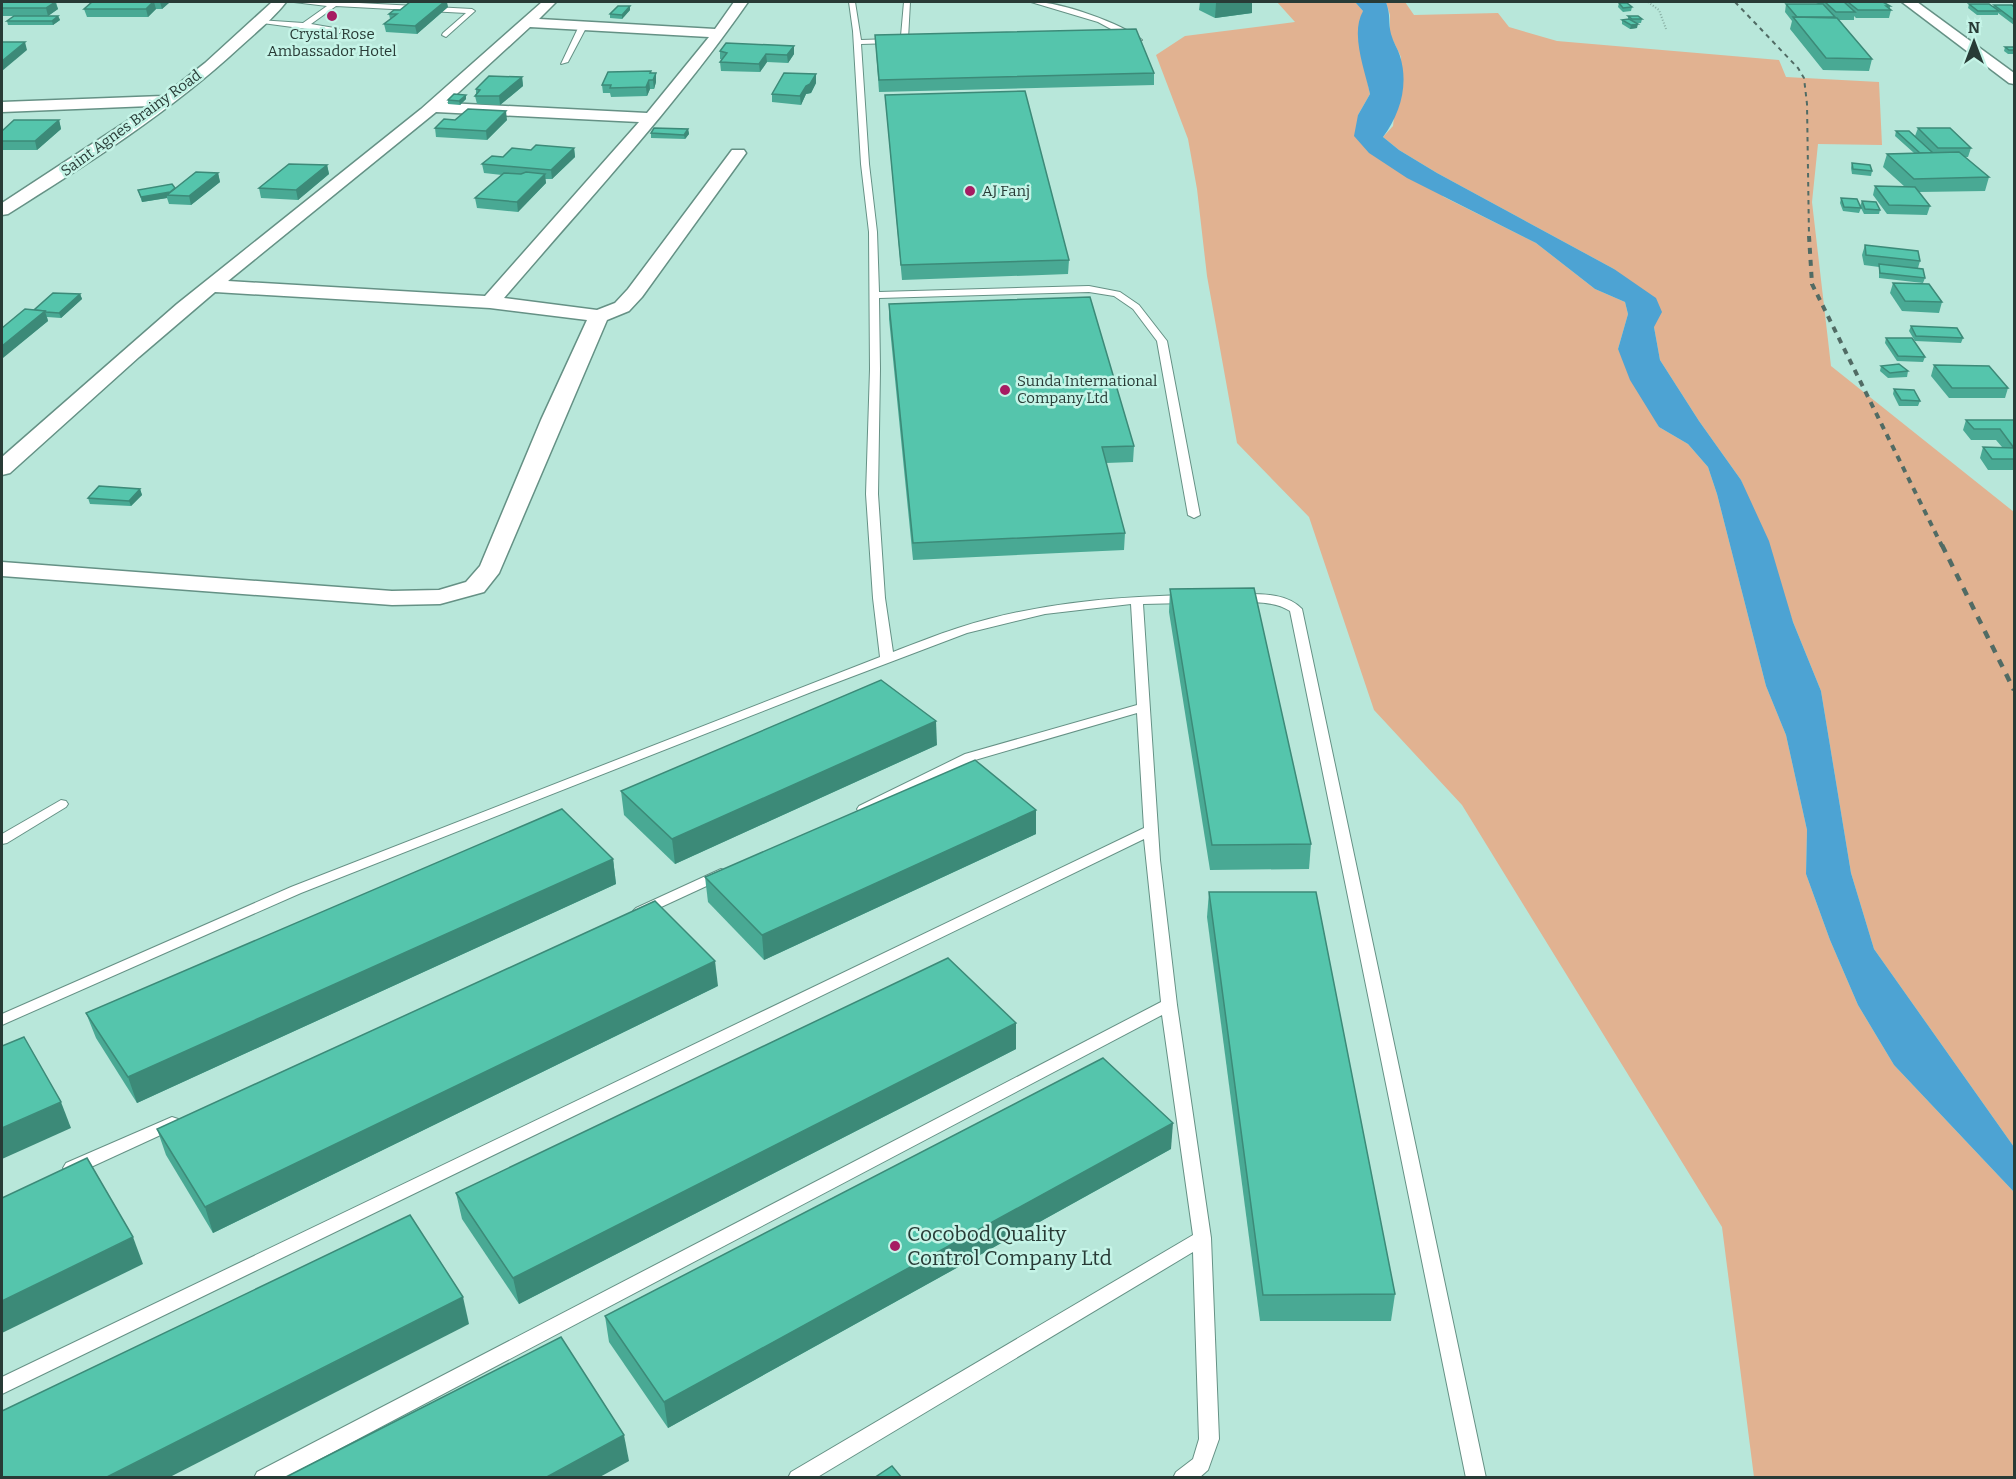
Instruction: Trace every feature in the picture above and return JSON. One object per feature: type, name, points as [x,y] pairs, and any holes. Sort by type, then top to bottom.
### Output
[{"type":"street","name":"Saint Agnes Brainy Road","points":[[2,210],[67,170],[167,101],[231,48],[279,2]]},
{"type":"street","points":[[2,468],[149,337],[340,184],[549,2]]},
{"type":"street","points":[[490,302],[651,118],[741,2]]},
{"type":"street","points":[[1909,2],[2014,80]]},
{"type":"street","points":[[527,23],[717,33]]},
{"type":"street","points":[[2,107],[167,101]]},
{"type":"street","points":[[432,106],[651,118]]},
{"type":"street","points":[[212,286],[490,302],[599,316],[622,307],[635,293],[738,153]]},
{"type":"street","points":[[2,569],[392,598],[440,597],[475,587],[490,568],[552,420],[599,316]]},
{"type":"lane","points":[[297,2],[337,2],[472,11],[446,35]]},
{"type":"lane","points":[[305,25],[337,2]]},
{"type":"lane","points":[[852,2],[858,42],[865,164],[873,232],[872,494],[879,598],[887,658]]},
{"type":"lane","points":[[858,42],[893,41],[905,37],[907,2]]},
{"type":"lane","points":[[1034,2],[1099,19],[1122,29],[1141,43]]},
{"type":"lane","points":[[259,22],[305,25],[337,31]]},
{"type":"lane","points":[[564,62],[583,26]]},
{"type":"lane","points":[[874,295],[1089,289],[1117,294],[1126,300],[1136,307],[1162,341],[1194,515]]},
{"type":"lane","points":[[1220,598],[1267,597],[1284,601],[1296,609],[1476,1478]]},
{"type":"lane","points":[[2,1020],[296,890],[963,630],[1045,610],[1137,600],[1196,599]]},
{"type":"lane","points":[[1137,600],[1151,830],[1169,1005],[1202,1238],[1209,1439],[1202,1464],[1183,1478]]},
{"type":"lane","points":[[852,815],[970,757],[1143,707]]},
{"type":"lane","points":[[2,840],[62,804]]},
{"type":"lane","points":[[2,1386],[1151,830]]},
{"type":"lane","points":[[623,919],[732,869]]},
{"type":"lane","points":[[264,1478],[1169,1005]]},
{"type":"lane","points":[[56,1175],[187,1116]]},
{"type":"lane","points":[[798,1478],[1202,1238]]},
{"type":"path","points":[[1648,2],[1659,10],[1666,29]]},
{"type":"shaded area","points":[[1277,2],[1355,2],[1363,11],[1358,38],[1370,94],[1358,115],[1444,197],[1536,243],[1595,289],[1625,302],[1628,314],[1618,349],[1659,427],[1688,444],[1708,467],[1766,686],[1786,735],[1807,830],[1806,874],[1830,940],[1858,1005],[1894,1065],[2014,1192],[2014,1477],[1754,1477],[1722,1227],[1462,805],[1374,710],[1309,517],[1237,443],[1207,276],[1197,189],[1188,139],[1156,55],[1185,36],[1295,22]]},
{"type":"shaded area","points":[[1386,2],[1405,2],[1414,15],[1498,13],[1509,27],[1557,41],[1779,60],[1786,77],[1879,82],[1882,145],[1818,144],[1812,202],[1831,366],[2014,512],[2014,1147],[1874,949],[1851,873],[1821,691],[1741,480],[1699,421],[1660,360],[1654,327],[1614,269],[1437,173],[1399,150],[1383,137],[1393,126],[1401,57],[1390,34],[1390,15]]},
{"type":"water","points":[[1355,2],[1386,2],[1391,34],[1403,67],[1401,99],[1394,119],[1383,137],[1399,150],[1437,173],[1614,269],[1656,298],[1662,312],[1654,327],[1660,360],[1699,421],[1741,480],[1769,541],[1793,622],[1821,691],[1851,873],[1874,949],[2014,1147],[2014,1192],[1894,1065],[1858,1005],[1830,940],[1806,874],[1807,830],[1786,735],[1766,686],[1717,494],[1708,467],[1688,444],[1659,427],[1630,380],[1618,349],[1628,314],[1625,302],[1595,289],[1536,243],[1407,178],[1369,153],[1354,136],[1358,115],[1370,94],[1358,41],[1359,20],[1363,11]]},
{"type":"building","points":[[2,2],[55,2],[46,8],[2,8]]},
{"type":"building","points":[[92,2],[153,2],[146,9],[84,9]]},
{"type":"building","points":[[410,2],[444,2],[415,26],[384,24],[397,14],[389,14],[394,10],[400,10]]},
{"type":"building","points":[[1825,2],[1844,2],[1855,12],[1836,12]]},
{"type":"building","points":[[1848,2],[1883,2],[1890,6],[1886,6],[1891,10],[1858,10]]},
{"type":"building","points":[[1619,3],[1627,3],[1632,7],[1623,8]]},
{"type":"building","points":[[1786,4],[1823,4],[1835,17],[1797,17]]},
{"type":"building","points":[[1969,4],[1989,4],[1999,11],[1978,11]]},
{"type":"building","points":[[1994,5],[2012,5],[2014,20]]},
{"type":"building","points":[[618,6],[630,6],[622,15],[610,14]]},
{"type":"building","points":[[14,16],[58,16],[52,21],[7,21]]},
{"type":"building","points":[[1628,16],[1638,16],[1642,19],[1632,19]]},
{"type":"building","points":[[1793,17],[1837,18],[1872,59],[1826,58]]},
{"type":"building","points":[[1629,19],[1638,24],[1631,25],[1622,20]]},
{"type":"building","points":[[1136,29],[1154,73],[879,80],[875,35]]},
{"type":"building","points":[[2,42],[25,42],[2,61]]},
{"type":"building","points":[[726,43],[794,46],[787,55],[766,54],[759,64],[720,62],[727,53],[720,51]]},
{"type":"building","points":[[651,71],[650,73],[656,73],[646,87],[610,88],[611,85],[602,85],[608,72]]},
{"type":"building","points":[[784,73],[816,74],[800,96],[772,94]]},
{"type":"building","points":[[489,76],[522,77],[499,96],[475,96],[480,90],[476,89]]},
{"type":"building","name":"AJ Fanj","points":[[1025,91],[1069,260],[901,265],[885,95]]},
{"type":"building","points":[[454,94],[466,95],[459,101],[448,100]]},
{"type":"building","points":[[468,109],[506,111],[486,131],[435,128],[444,119],[455,120]]},
{"type":"building","points":[[14,120],[59,120],[35,141],[2,141],[2,131]]},
{"type":"building","points":[[654,128],[688,129],[684,135],[651,133]]},
{"type":"building","points":[[1918,128],[1950,128],[1971,148],[1938,148]]},
{"type":"building","points":[[1896,131],[1909,131],[1933,153],[1920,153]]},
{"type":"building","points":[[536,145],[574,148],[551,170],[482,164],[492,156],[503,157],[512,148],[531,150]]},
{"type":"building","points":[[1959,152],[1989,177],[1914,179],[1887,154]]},
{"type":"building","points":[[1852,163],[1870,165],[1872,171],[1853,169]]},
{"type":"building","points":[[289,164],[327,165],[296,190],[259,188]]},
{"type":"building","points":[[196,172],[218,173],[189,196],[167,195]]},
{"type":"building","points":[[504,173],[545,174],[517,202],[475,198]]},
{"type":"building","points":[[172,184],[175,188],[170,192],[141,197],[138,190]]},
{"type":"building","points":[[1875,186],[1915,187],[1930,206],[1889,205]]},
{"type":"building","points":[[1841,198],[1857,199],[1861,208],[1844,207]]},
{"type":"building","points":[[1862,201],[1876,202],[1880,210],[1865,209]]},
{"type":"building","points":[[1865,245],[1918,251],[1920,261],[1866,255]]},
{"type":"building","points":[[1879,264],[1923,269],[1925,278],[1880,273]]},
{"type":"building","points":[[1893,283],[1929,284],[1942,302],[1905,301]]},
{"type":"building","points":[[53,293],[80,294],[59,313],[34,310]]},
{"type":"building","name":"Sunda International Company Ltd","points":[[1090,297],[1134,446],[1102,447],[1125,533],[913,543],[889,304]]},
{"type":"building","points":[[25,309],[45,311],[2,346],[2,328]]},
{"type":"building","points":[[1911,326],[1957,328],[1963,338],[1916,336]]},
{"type":"building","points":[[1886,338],[1912,338],[1925,357],[1898,356]]},
{"type":"building","points":[[1899,364],[1908,371],[1890,373],[1881,366]]},
{"type":"building","points":[[1934,365],[1989,366],[2008,388],[1952,388]]},
{"type":"building","points":[[1894,389],[1914,390],[1920,401],[1901,400]]},
{"type":"building","points":[[1966,420],[2014,420],[2014,448],[2000,429],[1974,429]]},
{"type":"building","points":[[1983,447],[2014,448],[2014,459],[1992,459]]},
{"type":"building","points":[[99,486],[140,489],[129,501],[88,498]]},
{"type":"building","points":[[1254,588],[1311,844],[1212,845],[1170,589]]},
{"type":"building","points":[[881,680],[936,721],[672,839],[621,791]]},
{"type":"building","points":[[975,760],[1036,810],[762,935],[705,877]]},
{"type":"building","points":[[562,809],[613,859],[128,1077],[86,1013]]},
{"type":"building","points":[[1209,892],[1316,892],[1395,1294],[1263,1295]]},
{"type":"building","points":[[655,901],[715,961],[205,1207],[157,1129]]},
{"type":"building","points":[[948,958],[1016,1023],[513,1278],[456,1193]]},
{"type":"building","points":[[24,1037],[61,1102],[2,1128],[2,1046]]},
{"type":"building","name":"Cocobod Quality Control Company Ltd","points":[[1103,1058],[1173,1123],[664,1402],[605,1316]]},
{"type":"building","points":[[87,1158],[133,1237],[2,1301],[2,1198]]},
{"type":"building","points":[[410,1215],[463,1297],[105,1478],[2,1478],[2,1411]]},
{"type":"building","points":[[561,1337],[624,1435],[545,1478],[284,1478]]},
{"type":"building","points":[[892,1466],[902,1478],[874,1478]]},
{"type":"railway","points":[[1735,2],[1798,68],[1804,78],[1807,104],[1809,237]]},
{"type":"railway","points":[[1809,236],[1812,284],[1942,546]]},
{"type":"railway","points":[[1942,545],[2014,690]]},
{"type":"place","name":"Crystal Rose Ambassador Hotel","points":[[332,16]]},
{"type":"place","name":"AJ Fanj","points":[[970,191]]},
{"type":"place","name":"Sunda International Company Ltd","points":[[1005,390]]},
{"type":"place","name":"Cocobod Quality Control Company Ltd","points":[[895,1246]]}]
